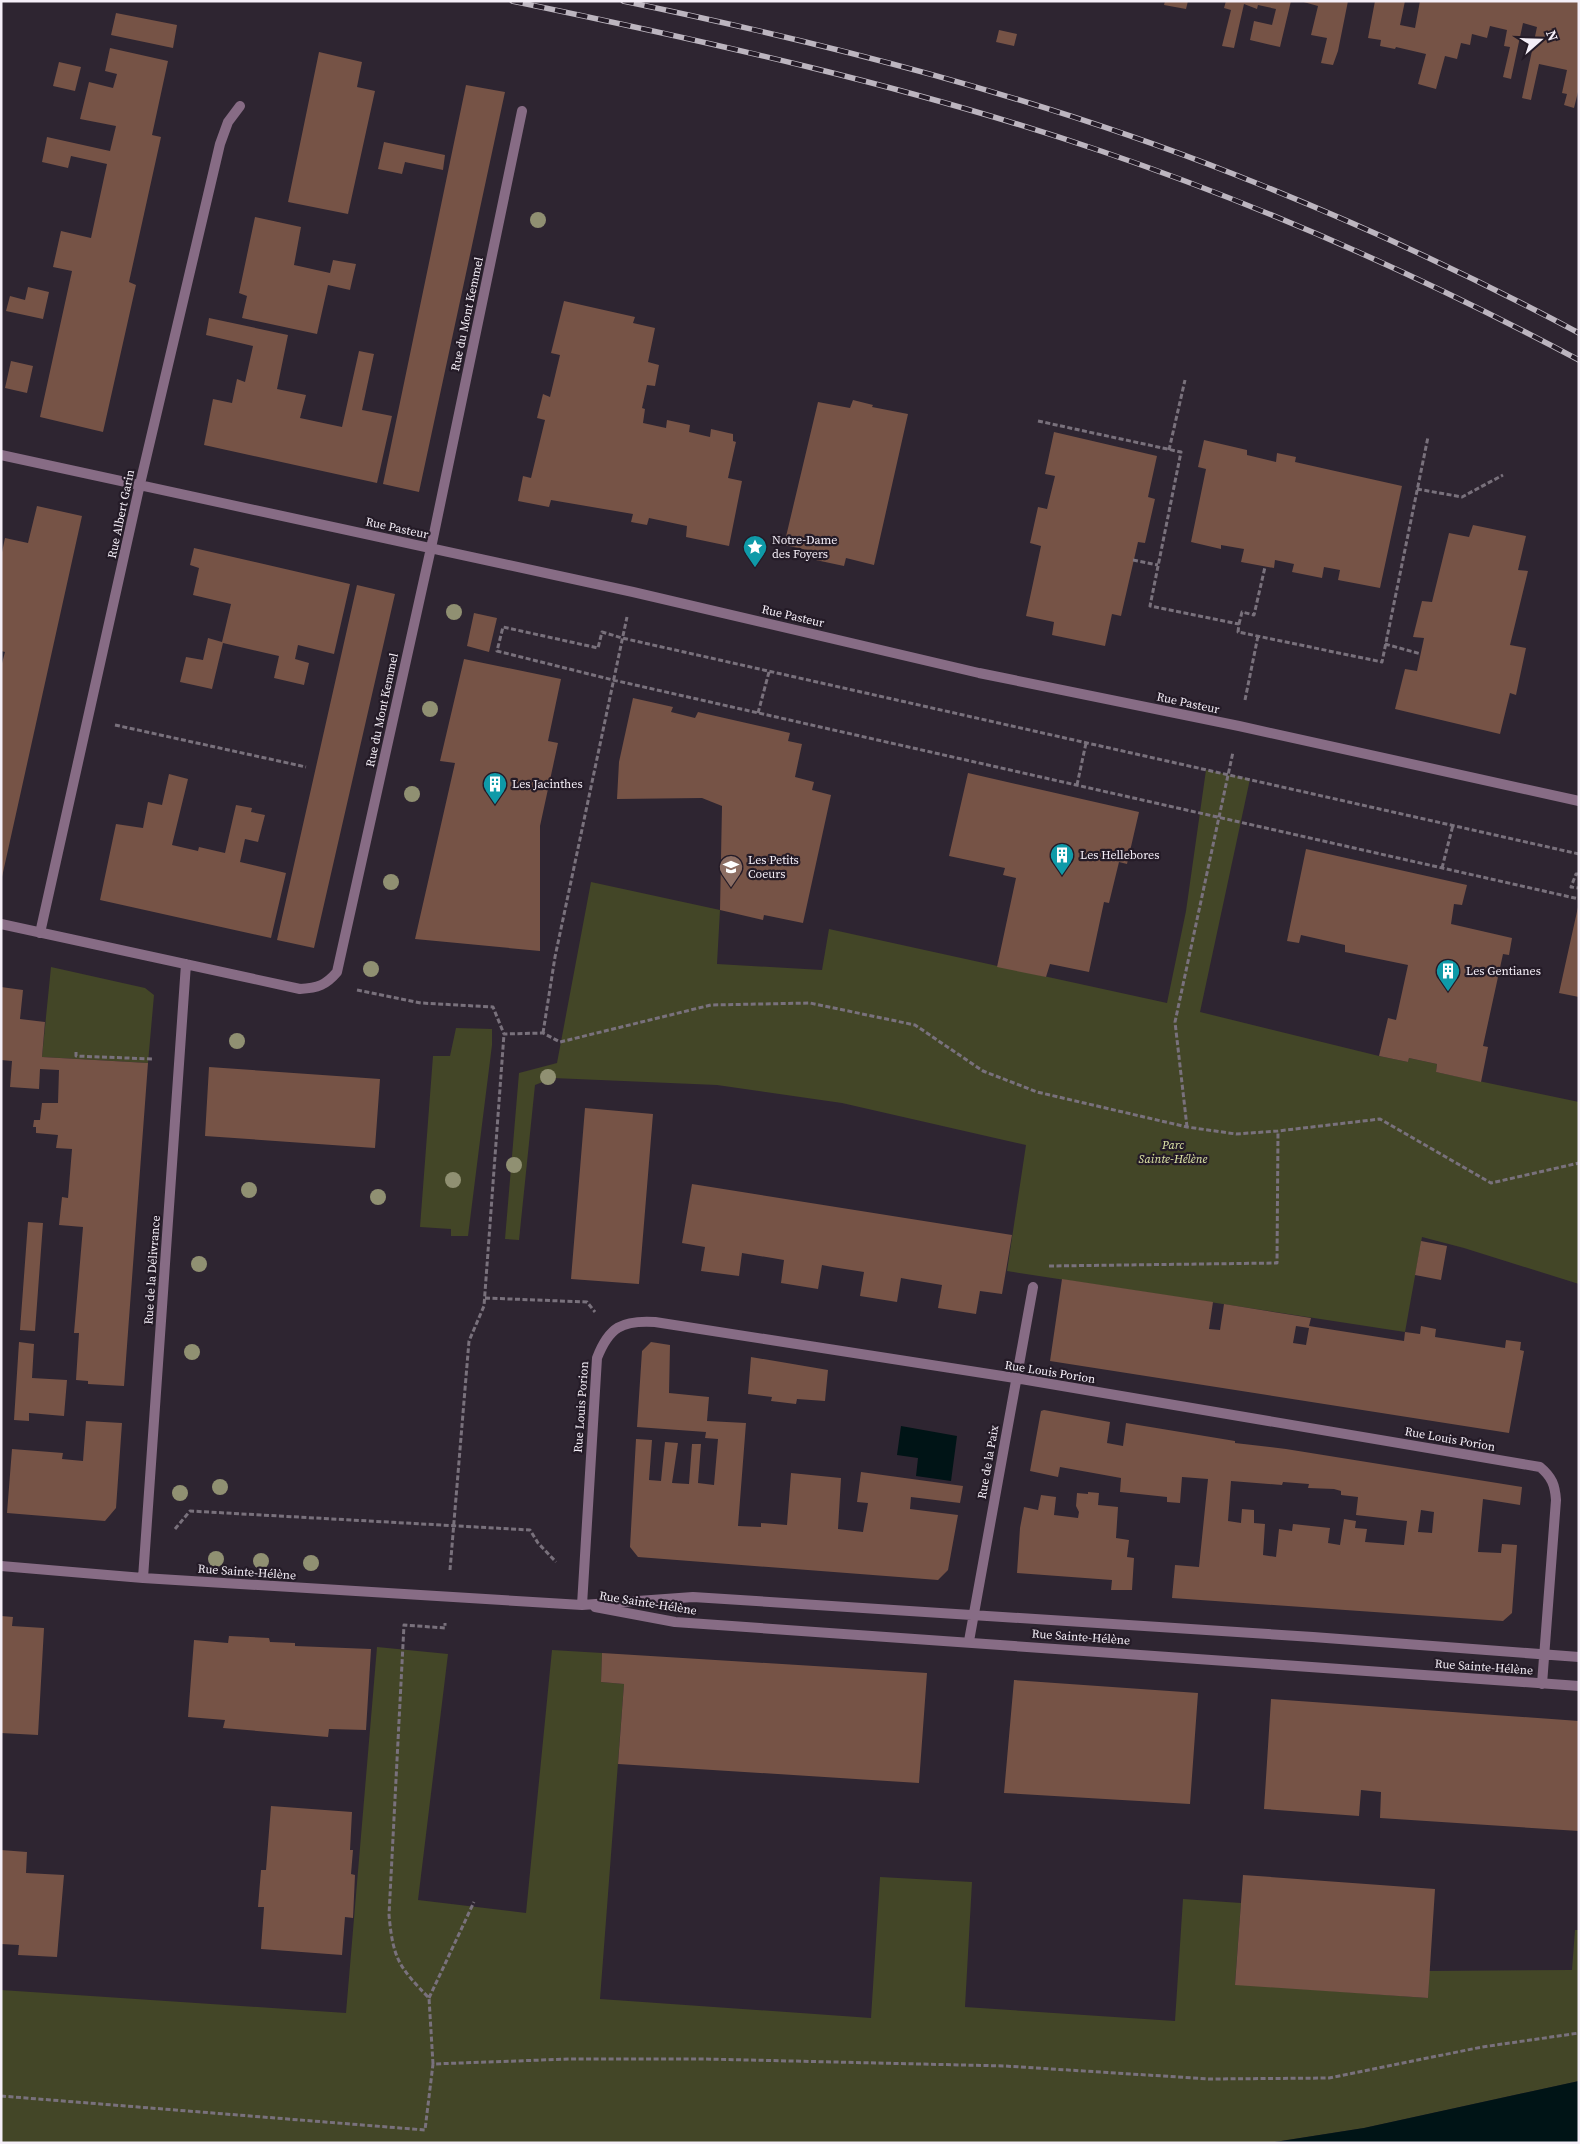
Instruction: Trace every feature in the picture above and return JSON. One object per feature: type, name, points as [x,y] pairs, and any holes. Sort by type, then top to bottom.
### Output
[{"type":"street","name":"Rue Albert Garin","points":[[40,932],[140,484],[220,144],[228,122],[240,106]]},
{"type":"street","name":"Rue du Mont Kemmel","points":[[1,924],[300,989],[316,988],[327,983],[337,972],[431,548],[522,111]]},
{"type":"street","name":"Rue Pasteur","points":[[1,455],[840,639],[979,673],[1239,726],[1579,801]]},
{"type":"street","name":"Rue de la Délivrance","points":[[143,1578],[186,964]]},
{"type":"street","name":"Rue de la Paix","points":[[969,1641],[1015,1378],[1033,1287]]},
{"type":"street","name":"Rue Louis Porion","points":[[582,1605],[597,1358],[602,1344],[612,1332],[623,1324],[637,1321],[655,1322],[1015,1378],[1540,1467],[1550,1475],[1555,1486],[1556,1500],[1542,1684]]},
{"type":"street","name":"Rue Sainte-Hélène","points":[[1,1566],[143,1578],[582,1605],[693,1597],[1313,1637],[1545,1656],[1579,1657]]},
{"type":"street","name":"Rue Sainte-Hélène","points":[[582,1605],[675,1622],[969,1641],[1579,1686]]},
{"type":"path","points":[[1169,450],[1185,380]]},
{"type":"path","points":[[1038,421],[1181,452],[1150,606],[1239,624]]},
{"type":"path","points":[[1265,566],[1254,615],[1242,612],[1238,632],[1382,662],[1428,437]]},
{"type":"path","points":[[1417,489],[1462,497],[1503,475]]},
{"type":"path","points":[[1134,560],[1158,565]]},
{"type":"path","points":[[1579,854],[769,672],[602,632],[598,648],[503,627],[497,651],[613,680],[1579,900]]},
{"type":"path","points":[[1239,726],[1258,636]]},
{"type":"path","points":[[543,1033],[554,957],[622,638]]},
{"type":"path","points":[[1385,644],[1421,654]]},
{"type":"path","points":[[758,713],[769,672]]},
{"type":"path","points":[[88,719],[306,767]]},
{"type":"path","points":[[1077,785],[1086,743]]},
{"type":"path","points":[[1187,1127],[1175,1022],[1227,775]]},
{"type":"path","points":[[1442,868],[1453,825]]},
{"type":"path","points":[[1579,874],[1576,874],[1571,886],[1579,888]]},
{"type":"path","points":[[392,998],[421,1003],[493,1007],[504,1034],[485,1298],[484,1306],[469,1340],[451,1550]]},
{"type":"path","points":[[504,1034],[543,1033],[560,1042],[711,1005],[810,1004],[916,1025],[983,1071],[1037,1092],[1187,1127],[1236,1134],[1278,1131],[1380,1118],[1491,1183],[1579,1163]]},
{"type":"path","points":[[76,1052],[76,1056],[179,1061]]},
{"type":"path","points":[[1033,1287],[1038,1266],[1277,1263],[1278,1131]]},
{"type":"path","points":[[485,1298],[568,1301]]},
{"type":"path","points":[[146,1536],[169,1537],[190,1511],[530,1530],[538,1543],[551,1557]]},
{"type":"path","points":[[429,1998],[402,1970],[392,1942],[389,1915],[404,1625],[445,1628],[447,1598]]},
{"type":"path","points":[[1,2096],[426,2130],[433,2064],[429,1998],[474,1902]]},
{"type":"path","points":[[433,2064],[570,2059],[705,2059],[1005,2066],[1210,2079],[1329,2078],[1482,2047],[1579,2033]]},
{"type":"green space","name":"Parc Sainte-Hélène","points":[[1206,770],[1250,779],[1200,1012],[1379,1056],[1408,1062],[1409,1058],[1437,1064],[1436,1072],[1579,1102],[1579,1284],[1464,1248],[1422,1237],[1405,1332],[1007,1271],[1026,1145],[842,1103],[717,1085],[553,1078],[535,1085],[519,1240],[505,1239],[519,1073],[557,1063],[591,882],[720,910],[717,964],[822,970],[829,929],[1167,1003],[1186,911]]},
{"type":"green space","points":[[51,967],[145,988],[154,995],[148,1063],[42,1057]]},
{"type":"green space","points":[[456,1028],[492,1029],[492,1045],[468,1236],[451,1236],[451,1229],[420,1227],[433,1056],[450,1056]]},
{"type":"green space","points":[[377,1647],[448,1654],[418,1900],[526,1913],[552,1650],[602,1653],[601,1682],[624,1684],[600,1999],[871,2018],[880,1877],[972,1882],[965,2007],[1175,2021],[1183,1899],[1241,1903],[1235,1984],[1428,1998],[1429,1971],[1572,1970],[1575,1930],[1579,1930],[1579,2081],[1364,2128],[1268,2143],[1,2143],[1,1990],[346,2013]]},
{"type":"shaded area","points":[[901,1426],[957,1436],[951,1481],[916,1476],[918,1458],[897,1455]]},
{"type":"shaded area","points":[[1579,2081],[1579,2143],[1268,2143],[1364,2128]]},
{"type":"building","points":[[1165,1],[1188,1],[1186,9],[1164,5]]},
{"type":"building","points":[[1226,1],[1291,1],[1280,47],[1250,40],[1254,21],[1272,25],[1276,9],[1258,5],[1257,9],[1244,4],[1234,48],[1222,46],[1231,10],[1224,8]]},
{"type":"building","points":[[1300,1],[1348,1],[1338,51],[1333,65],[1321,63],[1327,38],[1311,35],[1318,6]]},
{"type":"building","points":[[1375,1],[1405,1],[1400,25],[1415,28],[1420,1],[1579,1],[1579,88],[1574,108],[1564,105],[1567,94],[1562,93],[1567,70],[1539,64],[1531,100],[1522,98],[1537,27],[1523,23],[1511,79],[1503,77],[1510,47],[1504,46],[1507,30],[1490,26],[1487,38],[1472,34],[1470,45],[1461,43],[1457,59],[1445,56],[1436,89],[1418,84],[1426,54],[1396,47],[1395,49],[1380,46],[1381,40],[1368,38]]},
{"type":"building","points":[[116,13],[177,25],[173,48],[111,35]]},
{"type":"building","points":[[999,30],[1017,34],[1014,46],[996,42]]},
{"type":"building","points":[[110,48],[168,61],[152,135],[161,137],[129,282],[136,285],[103,432],[40,417],[72,271],[53,267],[61,231],[91,238],[107,164],[71,156],[68,168],[42,162],[47,137],[110,151],[116,126],[80,119],[89,82],[113,88],[117,74],[105,71]]},
{"type":"building","points":[[319,52],[362,62],[357,87],[375,91],[348,214],[288,202]]},
{"type":"building","points":[[59,62],[81,67],[75,91],[53,86]]},
{"type":"building","points":[[466,85],[505,92],[419,492],[383,484]]},
{"type":"building","points":[[384,142],[445,155],[443,170],[405,162],[402,174],[378,169]]},
{"type":"building","points":[[255,217],[301,227],[294,265],[330,273],[333,260],[356,264],[350,290],[328,285],[317,334],[242,318],[247,296],[239,293]]},
{"type":"building","points":[[28,287],[49,292],[43,319],[6,311],[10,296],[25,300]]},
{"type":"building","points":[[564,301],[635,317],[633,323],[655,328],[648,362],[659,365],[655,386],[647,385],[642,408],[645,409],[643,423],[666,428],[667,420],[690,425],[689,432],[710,437],[711,429],[733,434],[733,441],[736,442],[728,478],[742,481],[729,546],[686,537],[687,526],[649,518],[647,525],[631,522],[633,514],[551,500],[549,507],[518,501],[523,476],[531,478],[545,420],[537,418],[543,394],[550,397],[560,355],[551,353]]},
{"type":"building","points":[[209,318],[288,335],[277,389],[306,395],[300,418],[342,427],[359,351],[374,354],[362,410],[392,416],[377,483],[204,445],[213,399],[232,403],[237,379],[245,382],[253,346],[206,335]]},
{"type":"building","points":[[11,361],[33,366],[27,393],[5,388]]},
{"type":"building","points":[[853,400],[873,405],[872,407],[908,414],[874,565],[846,558],[844,566],[811,559],[812,551],[784,545],[818,402],[850,408]]},
{"type":"building","points":[[1054,432],[1157,456],[1148,497],[1155,499],[1145,543],[1138,542],[1121,616],[1112,614],[1105,646],[1052,635],[1054,622],[1026,616],[1041,546],[1030,543],[1038,507],[1047,509],[1055,476],[1045,474]]},
{"type":"building","points":[[1204,440],[1247,450],[1247,455],[1276,462],[1277,453],[1296,457],[1295,462],[1402,486],[1380,588],[1338,580],[1340,570],[1324,567],[1322,578],[1292,572],[1294,564],[1275,560],[1274,568],[1241,562],[1244,549],[1221,545],[1221,549],[1191,542],[1206,469],[1198,467]]},
{"type":"building","points":[[37,506],[82,516],[2,877],[1,667],[5,652],[1,651],[1,557],[5,538],[28,543]]},
{"type":"building","points":[[1473,525],[1526,536],[1518,570],[1528,571],[1510,645],[1526,648],[1516,695],[1510,693],[1500,734],[1395,709],[1405,669],[1417,671],[1424,638],[1413,637],[1422,601],[1432,602],[1449,533],[1469,537]]},
{"type":"building","points":[[194,548],[350,584],[334,654],[298,645],[295,659],[309,663],[304,685],[274,678],[279,656],[223,643],[212,689],[180,682],[186,657],[203,660],[208,638],[222,642],[231,604],[193,595],[199,568],[190,565]]},
{"type":"building","points":[[357,585],[395,594],[314,948],[277,940]]},
{"type":"building","points":[[474,613],[497,618],[489,652],[467,646]]},
{"type":"building","name":"Les Jacinthes","points":[[464,659],[561,679],[548,741],[558,743],[540,826],[540,951],[415,939],[455,763],[440,761]]},
{"type":"building","points":[[633,698],[673,707],[671,712],[695,718],[698,712],[790,733],[788,741],[802,744],[795,777],[814,782],[812,790],[831,795],[803,923],[764,915],[763,920],[720,910],[722,806],[702,798],[617,799],[619,762]]},
{"type":"building","name":"Les Hellebores","points":[[968,773],[1139,812],[1127,864],[1119,862],[1109,903],[1104,902],[1089,972],[1050,964],[1046,977],[997,967],[1016,878],[1003,875],[1005,868],[949,856]]},
{"type":"building","points":[[169,774],[188,779],[172,845],[198,851],[199,847],[225,853],[236,805],[252,808],[251,812],[265,815],[258,842],[245,839],[240,862],[286,873],[271,938],[100,900],[116,824],[143,828],[148,802],[162,805]]},
{"type":"building","name":"Les Gentianes","points":[[1306,849],[1467,885],[1462,905],[1454,904],[1451,924],[1512,938],[1509,955],[1503,954],[1483,1046],[1488,1047],[1481,1082],[1436,1072],[1437,1064],[1409,1058],[1408,1062],[1379,1056],[1388,1018],[1396,1020],[1408,965],[1345,952],[1345,945],[1301,935],[1299,943],[1287,941]]},
{"type":"building","points":[[1579,907],[1579,997],[1559,993]]},
{"type":"building","points":[[1,987],[23,990],[20,1019],[45,1022],[42,1057],[148,1063],[124,1386],[88,1384],[88,1381],[76,1380],[79,1333],[74,1333],[83,1227],[59,1225],[62,1197],[68,1198],[72,1149],[56,1148],[58,1135],[36,1133],[36,1127],[33,1127],[34,1120],[40,1120],[42,1103],[58,1103],[59,1070],[40,1069],[39,1089],[10,1087],[12,1061],[1,1060]]},
{"type":"building","points":[[209,1067],[380,1079],[375,1148],[205,1136]]},
{"type":"building","points":[[585,1108],[653,1114],[639,1284],[571,1279]]},
{"type":"building","points":[[692,1184],[1012,1235],[1002,1294],[980,1291],[976,1314],[938,1308],[942,1285],[901,1278],[897,1302],[860,1296],[864,1272],[822,1265],[818,1289],[781,1283],[784,1260],[742,1253],[739,1276],[701,1271],[705,1247],[682,1243]]},
{"type":"building","points":[[28,1222],[43,1223],[35,1331],[20,1330]]},
{"type":"building","points":[[1421,1241],[1447,1246],[1441,1280],[1415,1275]]},
{"type":"building","points":[[1062,1279],[1213,1302],[1209,1329],[1220,1330],[1224,1304],[1311,1318],[1309,1326],[1404,1341],[1405,1332],[1420,1334],[1421,1326],[1436,1329],[1435,1337],[1505,1348],[1506,1340],[1521,1342],[1520,1350],[1524,1351],[1509,1433],[1050,1361]],"holes":[[[1296,1326],[1309,1328],[1306,1345],[1293,1343]]]},
{"type":"building","points":[[19,1342],[34,1344],[32,1378],[67,1380],[64,1416],[29,1413],[29,1421],[14,1420]]},
{"type":"building","points":[[651,1342],[670,1345],[669,1393],[709,1397],[707,1421],[746,1423],[738,1526],[761,1527],[761,1523],[787,1525],[791,1473],[841,1478],[838,1529],[863,1532],[868,1503],[857,1502],[861,1472],[963,1486],[960,1503],[911,1497],[910,1509],[958,1515],[948,1570],[938,1580],[638,1557],[630,1547],[636,1439],[652,1440],[649,1480],[661,1481],[665,1442],[678,1443],[672,1483],[689,1484],[692,1444],[701,1444],[698,1483],[714,1485],[718,1439],[705,1438],[706,1432],[637,1427],[642,1351]]},
{"type":"building","points":[[751,1357],[828,1370],[825,1401],[797,1399],[796,1404],[771,1401],[772,1397],[748,1394]]},
{"type":"building","points":[[1041,1411],[1110,1422],[1107,1443],[1123,1446],[1126,1423],[1235,1441],[1235,1443],[1286,1449],[1522,1487],[1520,1505],[1483,1499],[1478,1552],[1501,1553],[1502,1544],[1517,1545],[1512,1613],[1503,1621],[1172,1598],[1175,1565],[1199,1567],[1208,1479],[1182,1477],[1180,1503],[1167,1502],[1167,1497],[1120,1492],[1121,1478],[1060,1467],[1058,1477],[1030,1471]],"holes":[[[1231,1481],[1282,1485],[1283,1482],[1309,1484],[1308,1488],[1334,1489],[1341,1491],[1341,1495],[1358,1497],[1356,1515],[1407,1521],[1404,1545],[1365,1542],[1367,1529],[1355,1528],[1356,1521],[1344,1519],[1340,1545],[1328,1543],[1330,1528],[1293,1524],[1292,1531],[1279,1529],[1276,1557],[1263,1555],[1265,1524],[1254,1523],[1254,1510],[1242,1509],[1241,1523],[1228,1521]],[[1421,1510],[1434,1512],[1432,1533],[1418,1532]]]},
{"type":"building","points":[[86,1421],[122,1423],[116,1508],[105,1521],[7,1513],[12,1449],[63,1453],[62,1459],[83,1461]]},
{"type":"building","points":[[1088,1492],[1099,1493],[1098,1505],[1118,1507],[1116,1538],[1129,1540],[1127,1557],[1134,1558],[1132,1590],[1111,1590],[1112,1580],[1017,1573],[1020,1528],[1024,1507],[1038,1510],[1041,1495],[1056,1497],[1054,1515],[1078,1518],[1079,1512],[1076,1506],[1077,1493],[1088,1494]]},
{"type":"building","points":[[1,1616],[13,1617],[12,1626],[44,1628],[38,1735],[1,1733]]},
{"type":"building","points":[[229,1636],[269,1638],[270,1642],[295,1643],[295,1646],[371,1649],[366,1730],[329,1729],[328,1737],[223,1728],[225,1720],[188,1717],[194,1640],[228,1643]]},
{"type":"building","points":[[602,1653],[927,1673],[919,1783],[618,1764],[624,1684],[601,1682]]},
{"type":"building","points":[[1014,1680],[1198,1693],[1190,1804],[1004,1793]]},
{"type":"building","points":[[1271,1699],[1579,1721],[1579,1831],[1380,1818],[1381,1792],[1361,1790],[1359,1816],[1264,1809]]},
{"type":"building","points":[[271,1806],[352,1812],[350,1850],[353,1850],[351,1874],[355,1875],[353,1918],[345,1917],[342,1955],[261,1949],[264,1907],[258,1907],[261,1870],[266,1870]]},
{"type":"building","points":[[1,1850],[27,1852],[26,1873],[64,1875],[57,1957],[18,1955],[19,1945],[1,1944]]},
{"type":"building","points":[[1243,1875],[1435,1889],[1428,1998],[1235,1985]]},
{"type":"railway","points":[[512,1],[735,49],[809,67],[956,106],[1101,151],[1224,196],[1344,246],[1463,301],[1579,360]]},
{"type":"railway","points":[[623,1],[856,54],[1010,97],[1161,147],[1236,175],[1367,230],[1453,269],[1579,333]]},
{"type":"place","name":"Notre-Dame des Foyers","points":[[755,568]]},
{"type":"place","name":"Les Jacinthes","points":[[495,805]]},
{"type":"place","name":"Les Hellebores","points":[[1062,876]]},
{"type":"place","name":"Les Petits Coeurs","points":[[731,888]]},
{"type":"place","name":"Les Gentianes","points":[[1448,992]]}]
